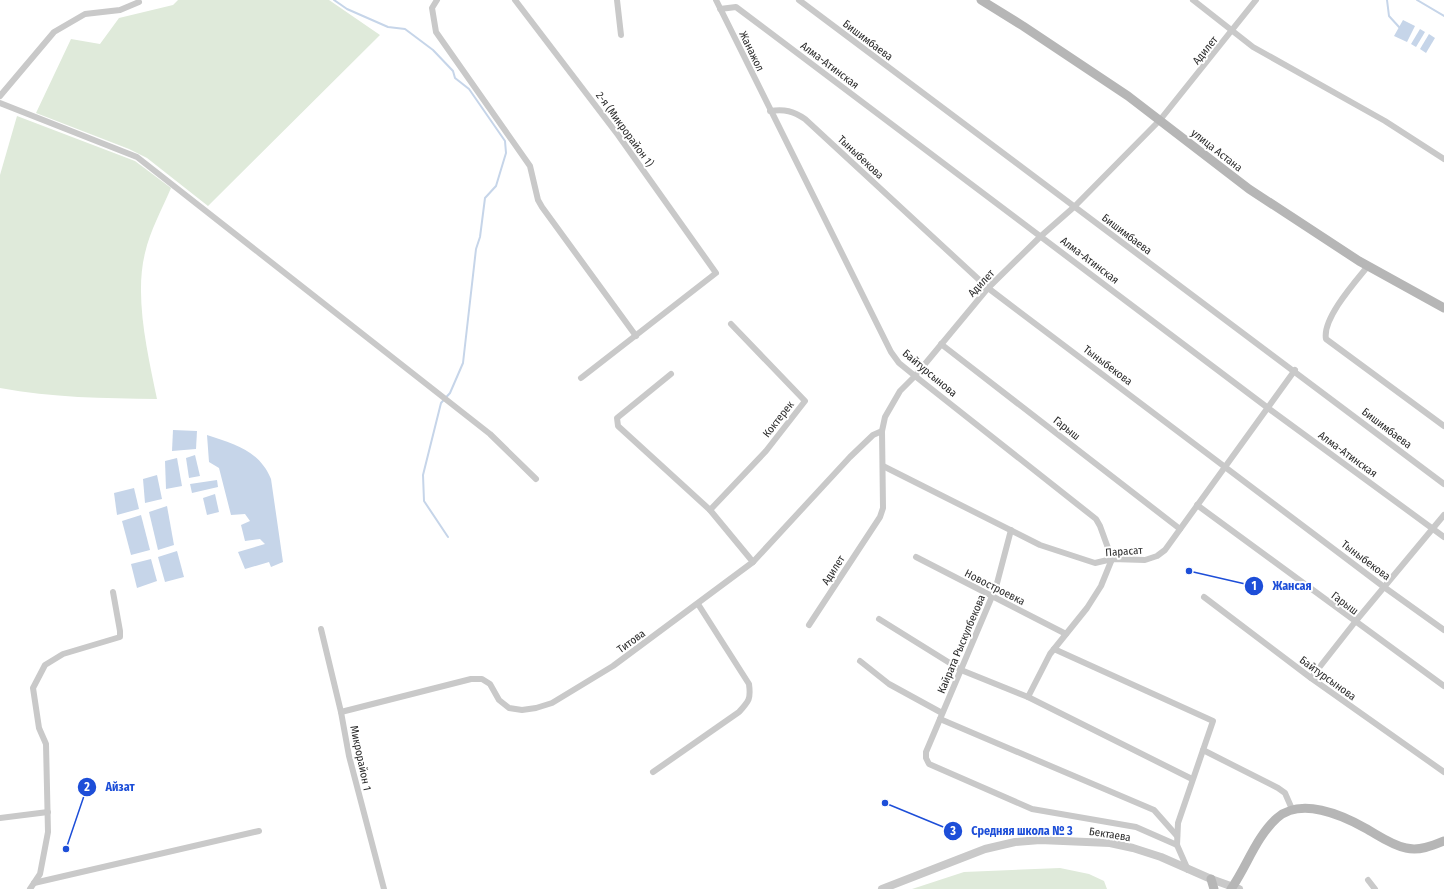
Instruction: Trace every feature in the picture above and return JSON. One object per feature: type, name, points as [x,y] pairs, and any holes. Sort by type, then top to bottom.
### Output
[{"type":"main road","name":"улица Астана","points":[[981,0],[1093,72],[1160,120],[1249,189],[1368,266],[1444,308]]},
{"type":"main road","points":[[1233,888],[1254,847],[1267,829],[1278,817],[1292,809],[1307,808],[1346,818],[1388,842],[1406,848],[1421,848],[1444,841]]},
{"type":"main road","points":[[1210,879],[1214,889]]},
{"type":"street","points":[[437,0],[432,8],[436,32],[530,166],[538,200],[542,207],[636,336],[582,378]]},
{"type":"street","name":"2-я (Микрорайон 1)","points":[[515,0],[618,135],[716,273],[636,336]]},
{"type":"street","points":[[616,0],[621,35]]},
{"type":"street","name":"Жанажол","points":[[716,0],[770,111]]},
{"type":"street","name":"Бишимбаева","points":[[799,0],[1444,484]]},
{"type":"street","points":[[1193,0],[1253,47],[1385,121],[1444,159]]},
{"type":"street","name":"Адилет","points":[[809,625],[880,517],[883,508],[882,431],[885,417],[900,391],[915,376],[988,288],[1041,236],[1074,207],[1160,120],[1232,32],[1256,0]]},
{"type":"street","points":[[0,96],[54,32],[85,14],[120,10],[139,2]]},
{"type":"street","name":"Алма-Атинская","points":[[720,9],[736,7],[1268,408],[1444,537]]},
{"type":"street","points":[[0,103],[140,160],[490,434],[536,479]]},
{"type":"street","name":"Тыныбекова","points":[[770,111],[781,109],[793,111],[805,120],[988,288],[1226,466],[1384,587],[1444,630]]},
{"type":"street","name":"Байтурсынова","points":[[770,111],[891,352],[899,363],[1096,519],[1112,559]]},
{"type":"street","points":[[1368,266],[1337,307],[1325,332],[1326,339],[1444,426]]},
{"type":"street","name":"Коктерек","points":[[710,510],[766,451],[805,401],[731,324]]},
{"type":"street","name":"Гарыш","points":[[941,344],[1180,529]]},
{"type":"street","name":"Парасат","points":[[882,466],[1040,545],[1095,563],[1112,559],[1134,561],[1157,556],[1165,550],[1294,370]]},
{"type":"street","points":[[671,374],[617,418],[618,426],[710,510],[752,562]]},
{"type":"street","name":"Титова","points":[[341,712],[471,679],[482,679],[490,684],[499,700],[509,708],[522,710],[540,708],[552,703],[613,666],[698,604],[752,562],[850,457],[873,435],[882,431]]},
{"type":"street","name":"Гарыш","points":[[1197,505],[1444,686]]},
{"type":"street","points":[[1311,678],[1444,514]]},
{"type":"street","name":"Кайрата Рыскулбекова","points":[[1011,530],[992,596],[926,752],[926,758],[929,764],[1032,809],[1136,827],[1177,845]]},
{"type":"street","name":"Новостроевка","points":[[916,557],[1066,634]]},
{"type":"street","points":[[1028,696],[1054,649],[1087,608],[1100,586],[1112,559]]},
{"type":"street","points":[[30,889],[40,874],[48,832],[46,744],[39,728],[33,688],[44,665],[63,654],[120,637],[113,592]]},
{"type":"street","name":"Байтурсынова","points":[[1204,596],[1311,678],[1444,772]]},
{"type":"street","points":[[653,772],[739,712],[748,702],[751,694],[748,684],[698,604]]},
{"type":"street","points":[[880,619],[961,670],[1028,696],[1192,778]]},
{"type":"street","name":"Микрорайон 1","points":[[321,630],[341,712],[349,756],[384,889]]},
{"type":"street","points":[[1054,649],[1213,721],[1192,778],[1178,823],[1177,845],[1188,870]]},
{"type":"street","points":[[860,661],[889,684],[941,716],[1154,810],[1177,836]]},
{"type":"street","points":[[1202,750],[1278,788],[1285,793],[1292,809]]},
{"type":"street","points":[[0,818],[48,812]]},
{"type":"street","points":[[34,882],[259,830]]},
{"type":"street","name":"Бектаева","points":[[882,889],[985,849],[1015,842],[1040,840],[1110,843],[1161,857],[1188,870],[1233,888]]},
{"type":"street","points":[[1368,880],[1375,889]]},
{"type":"green space","points":[[178,0],[329,0],[380,35],[208,206],[147,158],[129,149],[36,113],[71,39],[100,44],[119,18],[173,5]]},
{"type":"green space","points":[[17,116],[135,161],[171,188],[156,220],[145,253],[142,270],[142,307],[146,345],[157,399],[59,396],[0,388],[0,175]]},
{"type":"green space","points":[[1060,868],[1089,874],[1104,881],[1107,889],[912,889],[964,872]]},
{"type":"water","points":[[1403,20],[1415,26],[1407,42],[1394,36]]},
{"type":"water","points":[[1420,29],[1425,32],[1416,47],[1411,44]]},
{"type":"water","points":[[1429,34],[1435,38],[1426,53],[1420,49]]},
{"type":"water","points":[[173,430],[197,431],[196,449],[172,451]]},
{"type":"water","points":[[207,435],[236,445],[245,450],[260,461],[266,469],[271,479],[283,562],[271,567],[269,562],[245,569],[238,552],[265,544],[260,539],[245,541],[241,525],[250,521],[245,514],[231,515],[219,468],[209,462]]},
{"type":"water","points":[[195,455],[200,476],[189,478],[186,458]]},
{"type":"water","points":[[177,458],[182,486],[166,489],[165,461]]},
{"type":"water","points":[[157,475],[162,499],[145,503],[143,479]]},
{"type":"water","points":[[217,480],[218,487],[192,493],[190,484]]},
{"type":"water","points":[[134,488],[139,509],[117,515],[114,493]]},
{"type":"water","points":[[215,494],[219,512],[207,515],[203,498]]},
{"type":"water","points":[[167,506],[174,545],[158,550],[149,512]]},
{"type":"water","points":[[141,515],[150,550],[131,555],[122,521]]},
{"type":"water","points":[[177,551],[184,577],[165,582],[158,557]]},
{"type":"water","points":[[151,559],[157,581],[137,588],[131,564]]},
{"type":"waterway","points":[[334,0],[347,9],[388,27],[405,29],[433,50],[453,71],[455,78],[469,89],[505,141],[506,153],[496,186],[485,198],[480,237],[476,249],[463,363],[450,393],[441,403],[423,475],[424,501],[448,537]]},
{"type":"waterway","points":[[1387,0],[1389,16],[1399,27]]},
{"type":"waterway","points":[[1417,0],[1444,16]]},
{"type":"place","name":"Жансая","points":[[1189,571]]},
{"type":"place","name":"Средняя школа № 3","points":[[885,803]]},
{"type":"place","name":"Айзат","points":[[66,849]]}]
